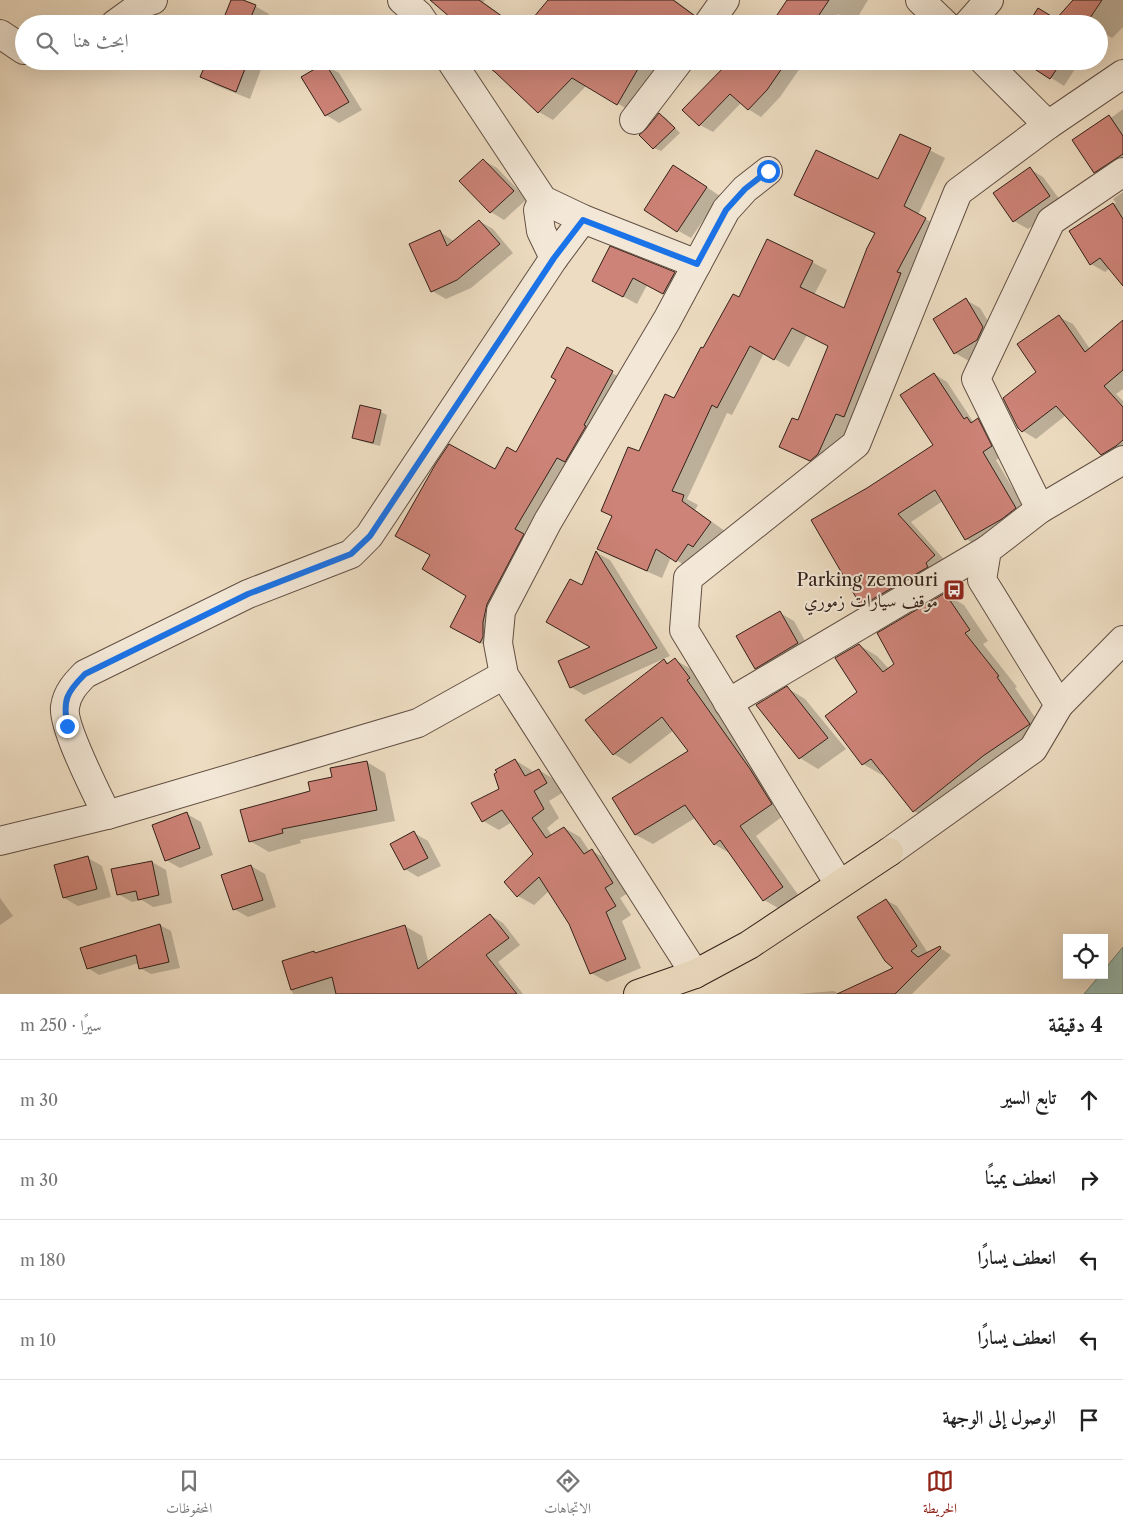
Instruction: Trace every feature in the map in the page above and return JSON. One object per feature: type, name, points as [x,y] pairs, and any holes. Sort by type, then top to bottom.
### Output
[{"type":"main road","points":[[638,994],[695,974],[749,945],[838,884],[889,852]]},
{"type":"street","points":[[128,15],[153,0]]},
{"type":"street","points":[[402,0],[419,15]]},
{"type":"street","points":[[714,15],[725,0]]},
{"type":"street","points":[[920,0],[936,15]]},
{"type":"street","points":[[976,15],[989,0]]},
{"type":"street","points":[[0,34],[15,44]]},
{"type":"street","points":[[457,70],[543,200],[583,220],[697,264]]},
{"type":"street","points":[[634,120],[673,70]]},
{"type":"street","points":[[993,70],[1048,125]]},
{"type":"street","points":[[838,884],[684,630],[688,578],[856,444],[958,192],[1048,125],[1123,74]]},
{"type":"street","points":[[695,974],[504,675],[498,643],[501,611],[548,522],[667,320],[726,210],[745,189],[768,171]]},
{"type":"street","points":[[1040,510],[976,379],[1051,221],[1123,172]]},
{"type":"street","points":[[543,200],[538,210],[541,231],[554,258]]},
{"type":"street","points":[[107,815],[67,726],[64,708],[71,688],[85,674],[248,594],[351,554],[370,536],[554,258],[583,220]]},
{"type":"street","points":[[728,703],[987,550],[1040,510],[1123,460]]},
{"type":"street","points":[[987,550],[982,580],[1059,705]]},
{"type":"street","points":[[889,852],[1033,749],[1059,705],[1123,640]]},
{"type":"street","points":[[0,841],[107,815],[418,723],[504,675]]},
{"type":"shaded area","points":[[1123,947],[1123,994],[1084,994],[1097,979],[1108,979],[1108,965]]},
{"type":"building","points":[[231,0],[243,0],[256,5],[252,15],[225,15]]},
{"type":"building","points":[[430,0],[479,0],[500,15],[448,15]]},
{"type":"building","points":[[548,0],[673,0],[694,15],[536,15]]},
{"type":"building","points":[[787,0],[829,0],[819,15],[777,15]]},
{"type":"building","points":[[1073,0],[1102,0],[1092,15],[1060,15]]},
{"type":"building","points":[[1038,8],[1049,15],[1034,15]]},
{"type":"building","points":[[203,70],[245,70],[236,92],[200,77]]},
{"type":"building","points":[[313,70],[329,70],[349,102],[325,116],[301,77]]},
{"type":"building","points":[[492,70],[637,70],[617,105],[572,78],[538,113]]},
{"type":"building","points":[[721,70],[781,70],[767,90],[748,110],[730,94],[699,126],[682,110]]},
{"type":"building","points":[[1036,70],[1056,70],[1050,79]]},
{"type":"building","points":[[659,113],[675,128],[653,149],[639,135]]},
{"type":"building","points":[[1109,115],[1123,136],[1123,154],[1094,173],[1072,140]]},
{"type":"building","points":[[900,134],[931,148],[904,206],[926,218],[897,272],[901,273],[844,417],[836,414],[818,454],[810,461],[779,447],[792,418],[798,420],[828,346],[792,328],[774,360],[750,346],[717,408],[712,405],[672,491],[684,495],[682,501],[711,522],[693,547],[688,544],[676,562],[656,549],[647,571],[597,549],[612,516],[601,511],[628,447],[639,451],[665,394],[674,398],[701,347],[703,348],[733,294],[739,297],[767,239],[813,261],[800,287],[844,308],[867,248],[875,233],[794,195],[816,150],[878,179]]},
{"type":"building","points":[[483,159],[514,191],[490,213],[459,181]]},
{"type":"building","points":[[673,165],[707,187],[677,232],[644,210]]},
{"type":"building","points":[[1030,167],[1050,196],[1013,222],[993,193]]},
{"type":"building","points":[[1113,203],[1123,219],[1123,286],[1100,258],[1090,265],[1069,231]]},
{"type":"building","points":[[479,220],[500,244],[457,280],[431,292],[409,244],[440,230],[447,246]]},
{"type":"building","points":[[610,246],[675,272],[663,294],[633,278],[623,297],[592,281]]},
{"type":"building","points":[[966,298],[983,327],[977,340],[954,354],[933,319]]},
{"type":"building","points":[[1059,315],[1085,352],[1123,320],[1123,370],[1104,386],[1123,407],[1123,440],[1101,455],[1056,406],[1022,432],[1018,428],[1003,398],[1036,372],[1017,344]]},
{"type":"building","points":[[567,347],[613,371],[584,425],[586,426],[565,462],[557,458],[515,529],[524,534],[487,604],[483,622],[483,637],[480,643],[450,627],[466,596],[422,569],[430,555],[395,536],[449,444],[495,469],[507,447],[516,452],[556,380],[551,377]]},
{"type":"building","points":[[934,373],[964,419],[967,417],[971,423],[978,418],[992,446],[983,452],[1016,508],[1002,519],[965,540],[935,490],[898,514],[935,555],[926,563],[928,567],[861,606],[811,520],[867,488],[933,445],[900,395]]},
{"type":"building","points":[[360,405],[381,410],[373,443],[352,438]]},
{"type":"building","points":[[596,551],[657,648],[570,688],[558,661],[590,647],[546,622],[570,579],[582,585]]},
{"type":"building","points":[[945,593],[970,630],[965,633],[999,676],[997,677],[1030,724],[983,756],[913,812],[871,759],[862,765],[825,716],[857,692],[835,658],[859,644],[883,672],[894,664],[877,633]]},
{"type":"building","points":[[780,611],[798,643],[755,669],[736,636]]},
{"type":"building","points":[[675,658],[690,678],[687,680],[750,769],[772,804],[740,826],[783,887],[763,901],[720,840],[714,845],[685,805],[635,835],[612,798],[688,751],[662,717],[613,755],[585,720],[664,659],[667,664]]},
{"type":"building","points":[[787,686],[828,738],[799,759],[756,705]]},
{"type":"building","points":[[515,759],[525,776],[539,769],[547,783],[534,791],[544,809],[532,818],[546,838],[564,827],[584,854],[592,849],[613,883],[605,888],[616,906],[606,912],[626,959],[590,974],[569,924],[539,877],[517,897],[504,882],[533,854],[502,810],[482,822],[471,803],[499,789],[494,774],[497,772],[495,770]]},
{"type":"building","points":[[367,761],[377,810],[282,829],[283,833],[249,842],[240,810],[310,791],[308,782],[332,777],[330,768]]},
{"type":"building","points":[[187,812],[200,848],[165,861],[152,825]]},
{"type":"building","points":[[414,831],[428,858],[404,870],[390,844]]},
{"type":"building","points":[[88,856],[97,889],[63,898],[54,865]]},
{"type":"building","points":[[152,861],[159,895],[138,900],[136,891],[117,895],[111,869]]},
{"type":"building","points":[[251,865],[263,900],[233,910],[221,875]]},
{"type":"building","points":[[886,899],[917,946],[911,951],[918,957],[940,946],[941,948],[895,994],[837,994],[893,968],[885,961],[857,917]]},
{"type":"building","points":[[490,914],[509,938],[486,955],[517,994],[336,994],[332,977],[291,990],[282,961],[314,951],[315,953],[405,925],[418,969]]},
{"type":"building","points":[[160,924],[169,962],[139,969],[136,955],[87,969],[80,948]]},
{"type":"place","name":"Parking zemouri موقف سيارات زموري","points":[[954,590]]},
{"type":"route","points":[[67,726],[64,708],[71,688],[85,674],[248,594],[351,554],[370,536],[554,258],[583,220],[697,264],[726,210],[745,189],[768,171]]}]
